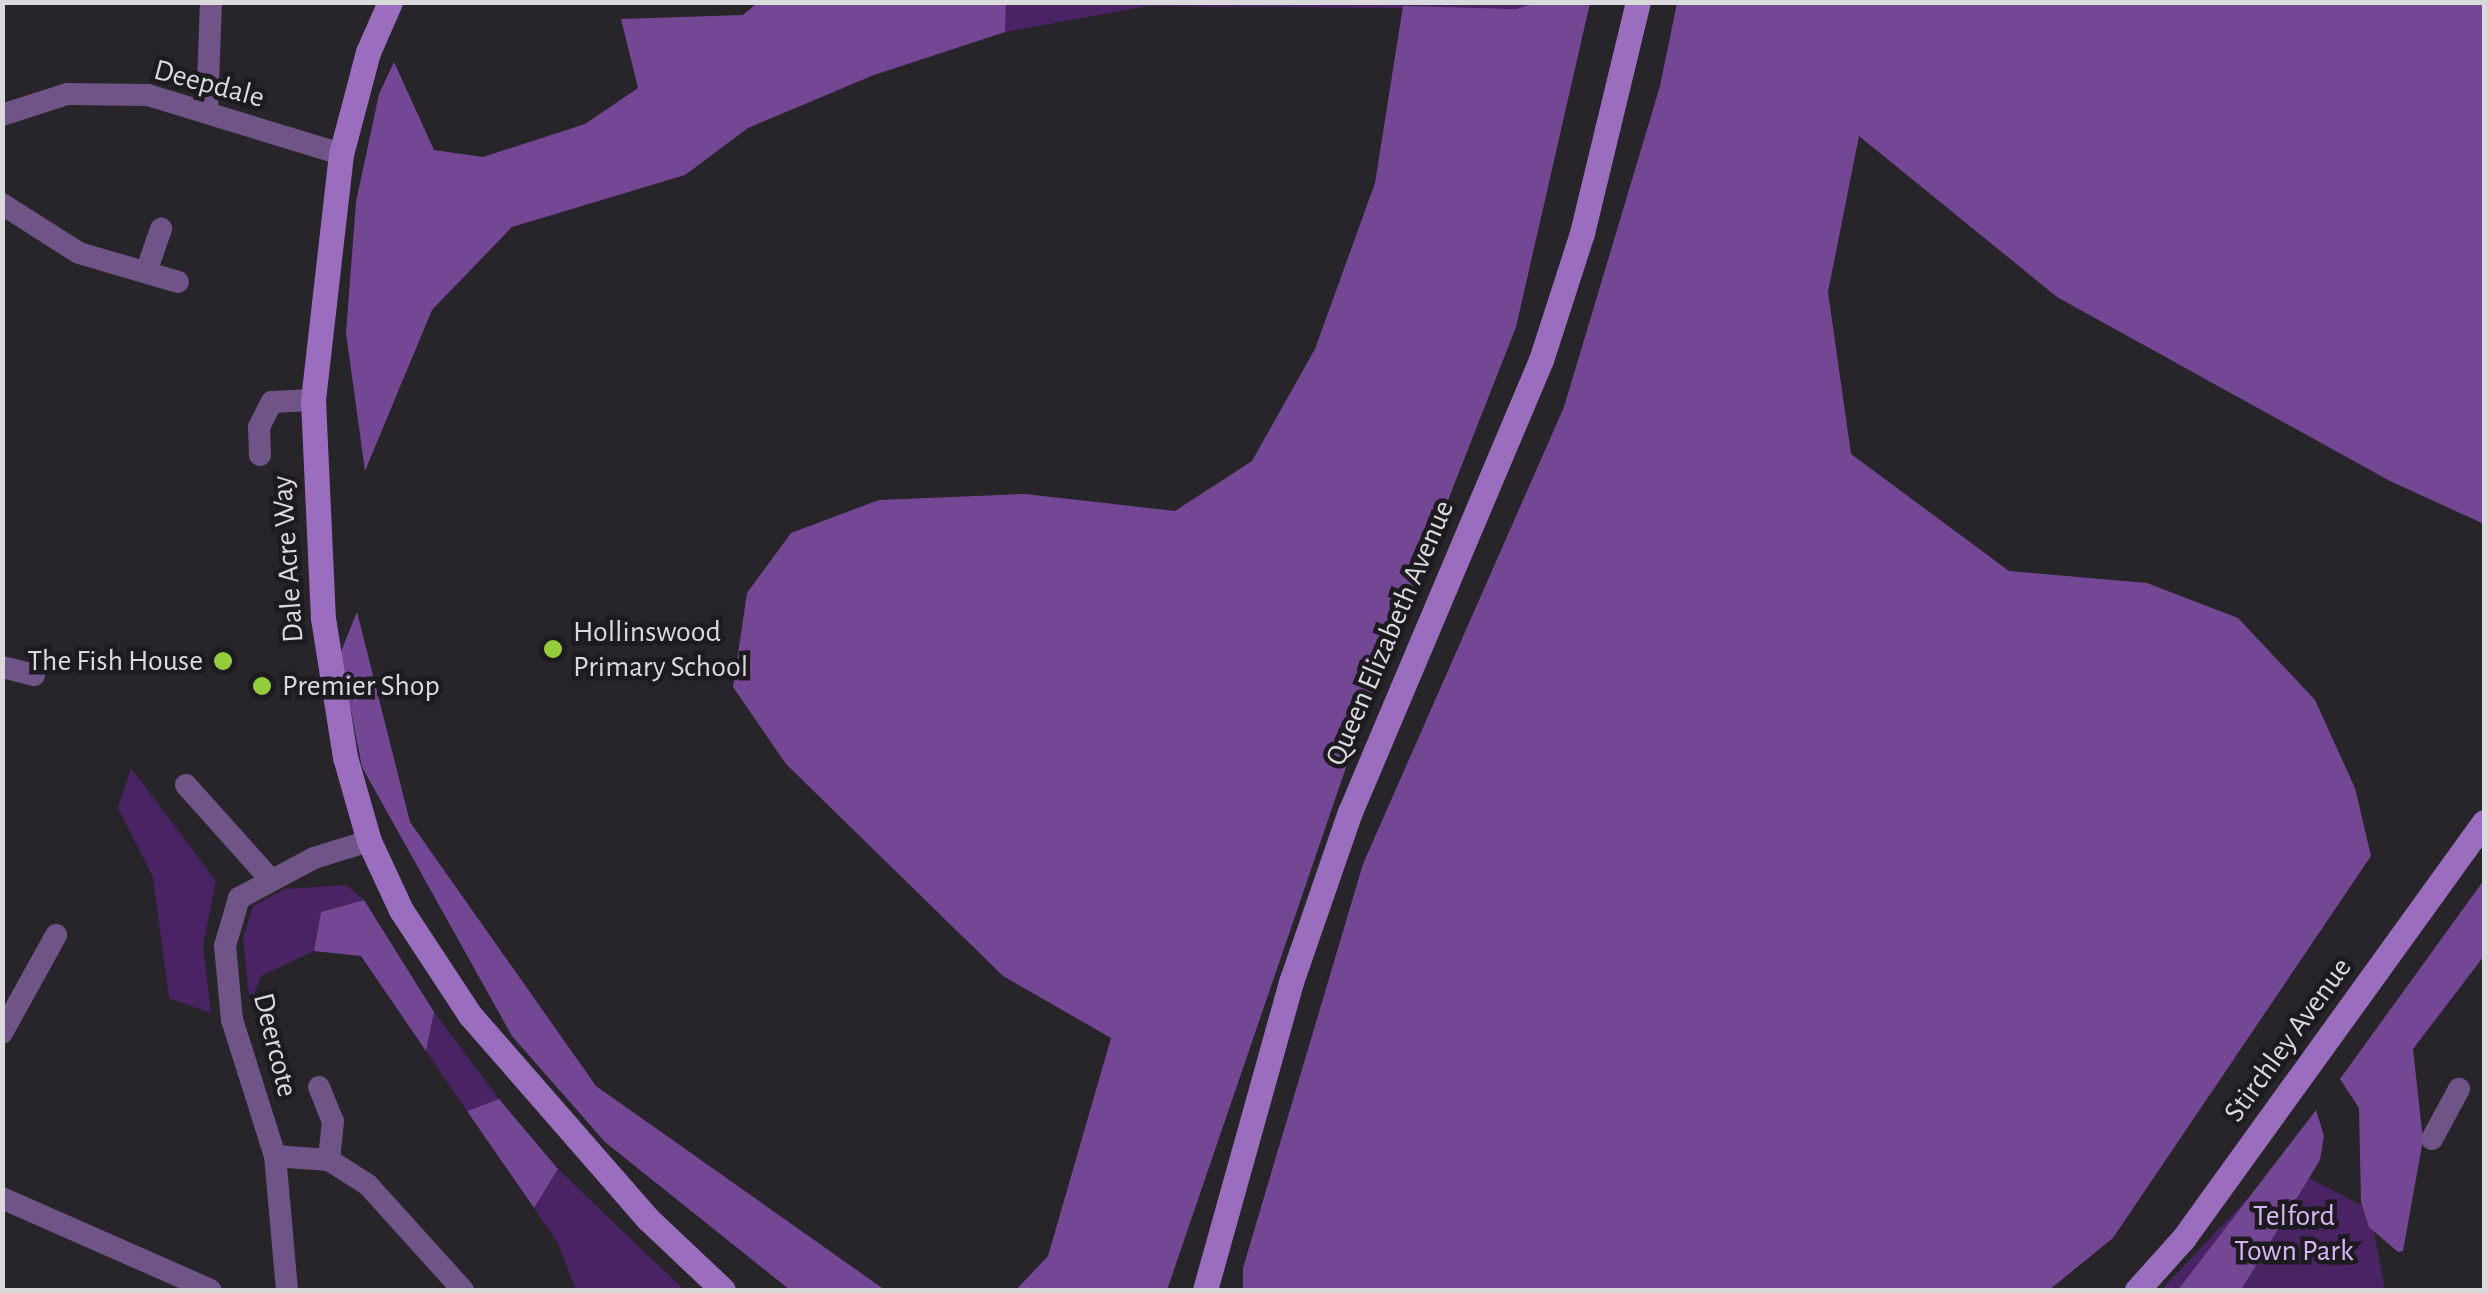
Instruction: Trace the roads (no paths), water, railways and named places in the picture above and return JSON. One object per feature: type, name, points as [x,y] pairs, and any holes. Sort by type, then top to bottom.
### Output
[{"type":"street","points":[[207,110],[211,2]]},
{"type":"street","name":"Dale Acre Way","points":[[390,2],[368,52],[341,154],[313,400],[322,618],[345,757],[370,841],[400,910],[470,1015],[648,1219],[723,1290]]},
{"type":"street","name":"Queen Elizabeth Avenue","points":[[1205,1290],[1291,982],[1350,812],[1541,360],[1582,233],[1638,2]]},
{"type":"street","name":"Deepdale","points":[[2,115],[68,94],[148,95],[341,154]]},
{"type":"street","points":[[2,204],[58,244],[178,282]]},
{"type":"street","points":[[146,272],[162,228]]},
{"type":"street","points":[[260,455],[259,427],[272,402],[313,400]]},
{"type":"street","points":[[2,667],[34,675]]},
{"type":"street","points":[[186,786],[270,880]]},
{"type":"street","name":"Stirchley Avenue","points":[[2138,1290],[2266,1125],[2484,822]]},
{"type":"street","name":"Deercote","points":[[280,1290],[274,1156],[232,1020],[225,946],[239,898],[270,880],[370,841]]},
{"type":"street","points":[[2,1032],[56,935]]},
{"type":"street","points":[[318,1087],[333,1121],[329,1160]]},
{"type":"street","points":[[2432,1139],[2458,1089]]},
{"type":"street","points":[[274,1156],[329,1160],[368,1184],[463,1290]]},
{"type":"street","points":[[2,1198],[211,1290]]},
{"type":"place","name":"Hollinswood Primary School","points":[[553,649]]},
{"type":"place","name":"The Fish House","points":[[223,661]]},
{"type":"place","name":"Premier Shop","points":[[262,686]]},
{"type":"park label","name":"Telford Town Park","points":[[2294,1233]]}]
